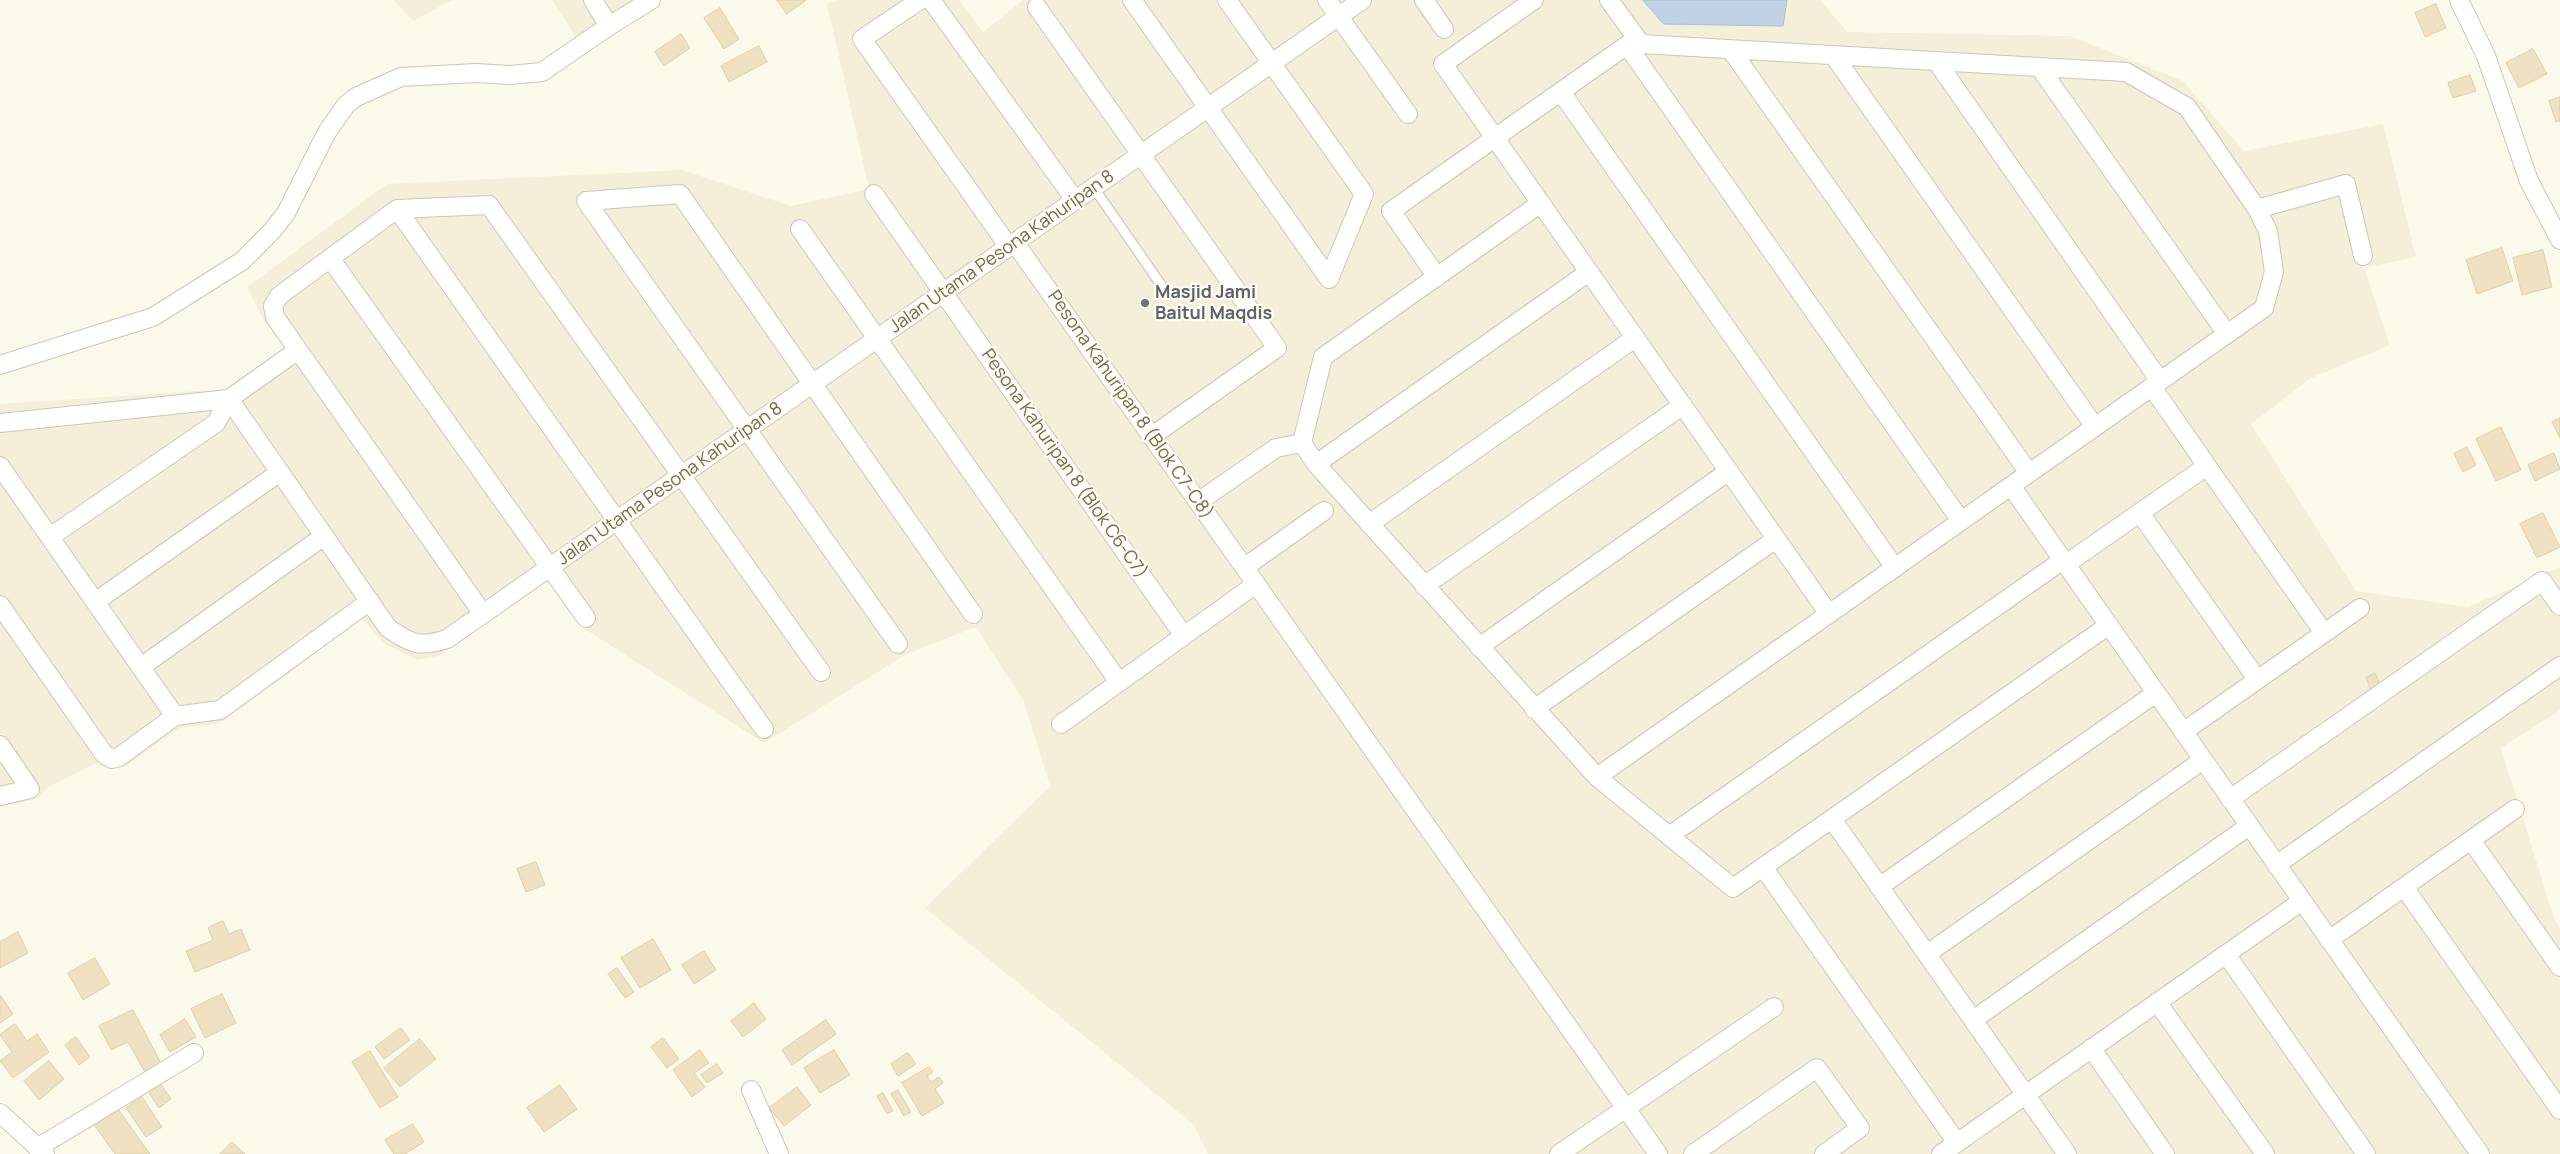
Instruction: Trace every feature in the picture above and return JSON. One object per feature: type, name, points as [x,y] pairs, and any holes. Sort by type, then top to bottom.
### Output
[{"type":"street","points":[[593,0],[609,26]]},
{"type":"street","points":[[0,366],[154,317],[242,261],[272,231],[286,213],[296,197],[327,132],[346,105],[356,97],[401,77],[476,73],[510,75],[542,72],[609,26],[652,0]]},
{"type":"street","name":"Pesona Kahuripan 8 (Blok C7-C8)","points":[[920,0],[862,39],[1152,436],[1658,1154]]},
{"type":"street","points":[[931,0],[1075,200]]},
{"type":"street","points":[[1132,0],[1329,279],[1364,194],[1227,0]]},
{"type":"street","points":[[1327,0],[1408,114]]},
{"type":"street","name":"Jalan Utama Pesona Kahuripan 8","points":[[229,399],[388,628],[408,641],[428,645],[447,640],[1362,0]]},
{"type":"street","points":[[1424,0],[1444,29]]},
{"type":"street","points":[[1534,0],[1443,64],[1829,614]]},
{"type":"street","points":[[1609,0],[1634,45],[1961,521]]},
{"type":"street","points":[[2459,0],[2486,56],[2500,103],[2529,181],[2560,240]]},
{"type":"street","points":[[1036,7],[1277,348],[1152,436]]},
{"type":"street","points":[[1437,277],[1391,211],[1561,92],[1634,45],[2126,72],[2186,107],[2256,210],[2268,231],[2274,272],[2264,308],[1597,777]]},
{"type":"street","points":[[1731,50],[2029,474]]},
{"type":"street","points":[[1834,56],[2095,427]]},
{"type":"street","points":[[1937,62],[2156,384],[2207,466],[2324,633]]},
{"type":"street","points":[[2040,68],[2227,334]]},
{"type":"street","points":[[1561,92],[1895,568]]},
{"type":"street","points":[[2256,210],[2346,184],[2363,256]]},
{"type":"street","points":[[898,644],[586,201],[680,194],[973,614]]},
{"type":"street","name":"Pesona Kahuripan 8 (Blok C6-C7)","points":[[874,194],[1184,636]]},
{"type":"street","points":[[1541,203],[1323,358],[1302,443],[1316,464],[1597,777],[1733,888],[2109,625]]},
{"type":"street","points":[[483,614],[275,317],[273,306],[279,296],[398,210],[489,205],[821,672]]},
{"type":"street","points":[[398,210],[764,729]]},
{"type":"street","points":[[800,229],[1119,682]]},
{"type":"street","points":[[330,258],[586,618]]},
{"type":"street","points":[[1316,464],[1589,272]]},
{"type":"street","points":[[1369,524],[1635,338]]},
{"type":"street","points":[[50,537],[216,423],[229,399],[298,350]]},
{"type":"street","points":[[0,424],[229,399]]},
{"type":"street","points":[[1424,586],[1683,404]]},
{"type":"street","points":[[1198,502],[1276,448],[1302,443]]},
{"type":"street","points":[[0,466],[175,716]]},
{"type":"street","points":[[1669,836],[2207,466]]},
{"type":"street","points":[[1479,647],[1729,471]]},
{"type":"street","points":[[95,602],[280,472]]},
{"type":"street","points":[[2011,486],[2480,1154]]},
{"type":"street","points":[[1244,567],[1324,511]]},
{"type":"street","points":[[2140,513],[2257,680]]},
{"type":"street","points":[[141,667],[324,536]]},
{"type":"street","points":[[1534,709],[1776,538]]},
{"type":"street","points":[[2230,799],[2542,581],[2560,606]]},
{"type":"street","points":[[1061,724],[1256,584]]},
{"type":"street","points":[[0,605],[104,754],[112,759],[119,757],[175,716],[220,710],[370,601]]},
{"type":"street","points":[[2183,732],[2360,608]]},
{"type":"street","points":[[2276,865],[2560,666]]},
{"type":"street","points":[[1879,887],[2156,693]]},
{"type":"street","points":[[0,745],[30,789],[0,796]]},
{"type":"street","points":[[1927,954],[2203,760]]},
{"type":"street","points":[[2329,940],[2516,809]]},
{"type":"street","points":[[1832,819],[2067,1154]]},
{"type":"street","points":[[1973,1020],[2249,826]]},
{"type":"street","points":[[2471,840],[2560,967]]},
{"type":"street","points":[[1763,867],[1956,1143]]},
{"type":"street","points":[[2404,887],[2560,1110]]},
{"type":"street","points":[[1940,1154],[2302,900]]},
{"type":"street","points":[[2226,954],[2366,1154]]},
{"type":"street","points":[[2157,1002],[2264,1154]]},
{"type":"street","points":[[1559,1154],[1774,1007]]},
{"type":"street","points":[[2091,1048],[2165,1154]]},
{"type":"street","points":[[0,1113],[41,1151],[194,1053]]},
{"type":"street","points":[[1694,1154],[1817,1068],[1860,1128],[1824,1154]]},
{"type":"street","points":[[751,1090],[779,1154]]},
{"type":"lane","points":[[1094,188],[1164,290]]},
{"type":"shaded area","points":[[393,0],[452,0],[413,21]]},
{"type":"shaded area","points":[[552,0],[644,0],[578,40]]},
{"type":"shaded area","points":[[836,0],[959,0],[983,32],[1023,0],[1820,0],[1847,32],[2070,36],[2183,81],[2244,151],[2383,124],[2416,257],[2364,268],[2390,345],[2311,378],[2251,424],[2356,591],[2468,607],[2560,567],[2560,710],[2501,748],[2554,918],[2560,928],[2560,1154],[1208,1154],[1192,1123],[925,908],[1050,786],[1024,702],[976,627],[907,654],[764,743],[580,626],[548,581],[439,656],[417,660],[385,644],[362,619],[217,724],[180,728],[126,766],[114,769],[95,764],[47,788],[40,796],[33,800],[0,807],[0,404],[228,389],[284,348],[263,319],[247,287],[387,184],[682,170],[791,206],[869,189],[827,4]]},
{"type":"water","points":[[1643,0],[1787,0],[1783,26],[1664,24]]},
{"type":"building","points":[[777,0],[805,0],[805,1],[787,14]]},
{"type":"building","points":[[2436,4],[2446,28],[2425,37],[2415,13]]},
{"type":"building","points":[[720,8],[739,39],[724,49],[704,18]]},
{"type":"building","points":[[681,34],[690,48],[664,66],[655,52]]},
{"type":"building","points":[[759,46],[767,62],[729,82],[721,66]]},
{"type":"building","points":[[2533,49],[2547,74],[2519,88],[2506,63]]},
{"type":"building","points":[[2470,75],[2476,91],[2453,98],[2448,83]]},
{"type":"building","points":[[2560,97],[2560,121],[2556,122],[2549,101]]},
{"type":"building","points":[[2502,248],[2513,281],[2477,294],[2466,260]]},
{"type":"building","points":[[2543,250],[2552,287],[2522,295],[2513,258]]},
{"type":"building","points":[[2560,418],[2560,438],[2552,422]]},
{"type":"building","points":[[2501,427],[2521,470],[2496,481],[2476,439]]},
{"type":"building","points":[[2467,447],[2476,465],[2463,472],[2454,454]]},
{"type":"building","points":[[2554,453],[2560,469],[2535,481],[2528,465]]},
{"type":"building","points":[[2543,513],[2560,547],[2537,558],[2520,524]]},
{"type":"building","points":[[2375,673],[2381,686],[2371,690],[2366,678]]},
{"type":"building","points":[[536,862],[545,885],[526,892],[517,869]]},
{"type":"building","points":[[223,921],[229,934],[241,929],[250,950],[195,972],[186,951],[213,940],[208,928]]},
{"type":"building","points":[[18,932],[28,953],[0,968],[0,942]]},
{"type":"building","points":[[653,939],[671,970],[640,988],[621,958]]},
{"type":"building","points":[[704,951],[716,970],[694,984],[682,965]]},
{"type":"building","points":[[95,958],[110,984],[83,1000],[68,973]]},
{"type":"building","points":[[617,968],[634,992],[625,998],[608,974]]},
{"type":"building","points":[[222,994],[236,1023],[205,1038],[191,1009]]},
{"type":"building","points":[[0,995],[13,1014],[0,1023]]},
{"type":"building","points":[[754,1003],[766,1019],[743,1037],[731,1021]]},
{"type":"building","points":[[133,1010],[163,1067],[147,1076],[128,1042],[111,1050],[99,1026]]},
{"type":"building","points":[[185,1019],[196,1037],[170,1052],[160,1035]]},
{"type":"building","points":[[826,1020],[836,1034],[792,1065],[782,1050]]},
{"type":"building","points":[[15,1024],[27,1041],[37,1034],[49,1052],[13,1078],[0,1061],[12,1052],[0,1035]]},
{"type":"building","points":[[401,1028],[410,1040],[384,1059],[375,1047]]},
{"type":"building","points":[[76,1037],[90,1057],[79,1065],[65,1045]]},
{"type":"building","points":[[663,1038],[679,1059],[667,1068],[651,1047]]},
{"type":"building","points":[[420,1039],[436,1059],[400,1087],[384,1068]]},
{"type":"building","points":[[700,1050],[709,1063],[694,1073],[705,1087],[692,1097],[673,1070]]},
{"type":"building","points":[[834,1050],[850,1075],[820,1093],[804,1068]]},
{"type":"building","points":[[370,1051],[398,1097],[380,1108],[352,1062]]},
{"type":"building","points":[[908,1053],[916,1064],[898,1076],[891,1064]]},
{"type":"building","points":[[49,1061],[64,1079],[39,1100],[24,1081]]},
{"type":"building","points":[[717,1064],[723,1073],[707,1083],[701,1075]]},
{"type":"building","points":[[929,1067],[933,1072],[927,1076],[931,1082],[939,1077],[943,1083],[935,1089],[944,1103],[922,1116],[902,1083]]},
{"type":"building","points":[[161,1085],[171,1099],[159,1108],[149,1093]]},
{"type":"building","points":[[560,1085],[577,1109],[544,1132],[527,1108]]},
{"type":"building","points":[[797,1087],[811,1105],[784,1126],[769,1108]]},
{"type":"building","points":[[898,1090],[911,1112],[904,1116],[891,1094]]},
{"type":"building","points":[[883,1093],[893,1111],[887,1114],[877,1096]]},
{"type":"building","points":[[142,1097],[162,1127],[146,1137],[126,1108]]},
{"type":"building","points":[[118,1109],[150,1154],[115,1154],[95,1126]]},
{"type":"building","points":[[413,1124],[424,1142],[405,1154],[394,1154],[385,1140]]},
{"type":"building","points":[[232,1142],[245,1154],[220,1154]]},
{"type":"place","name":"Masjid Jami Baitul Maqdis","points":[[1145,303]]}]
